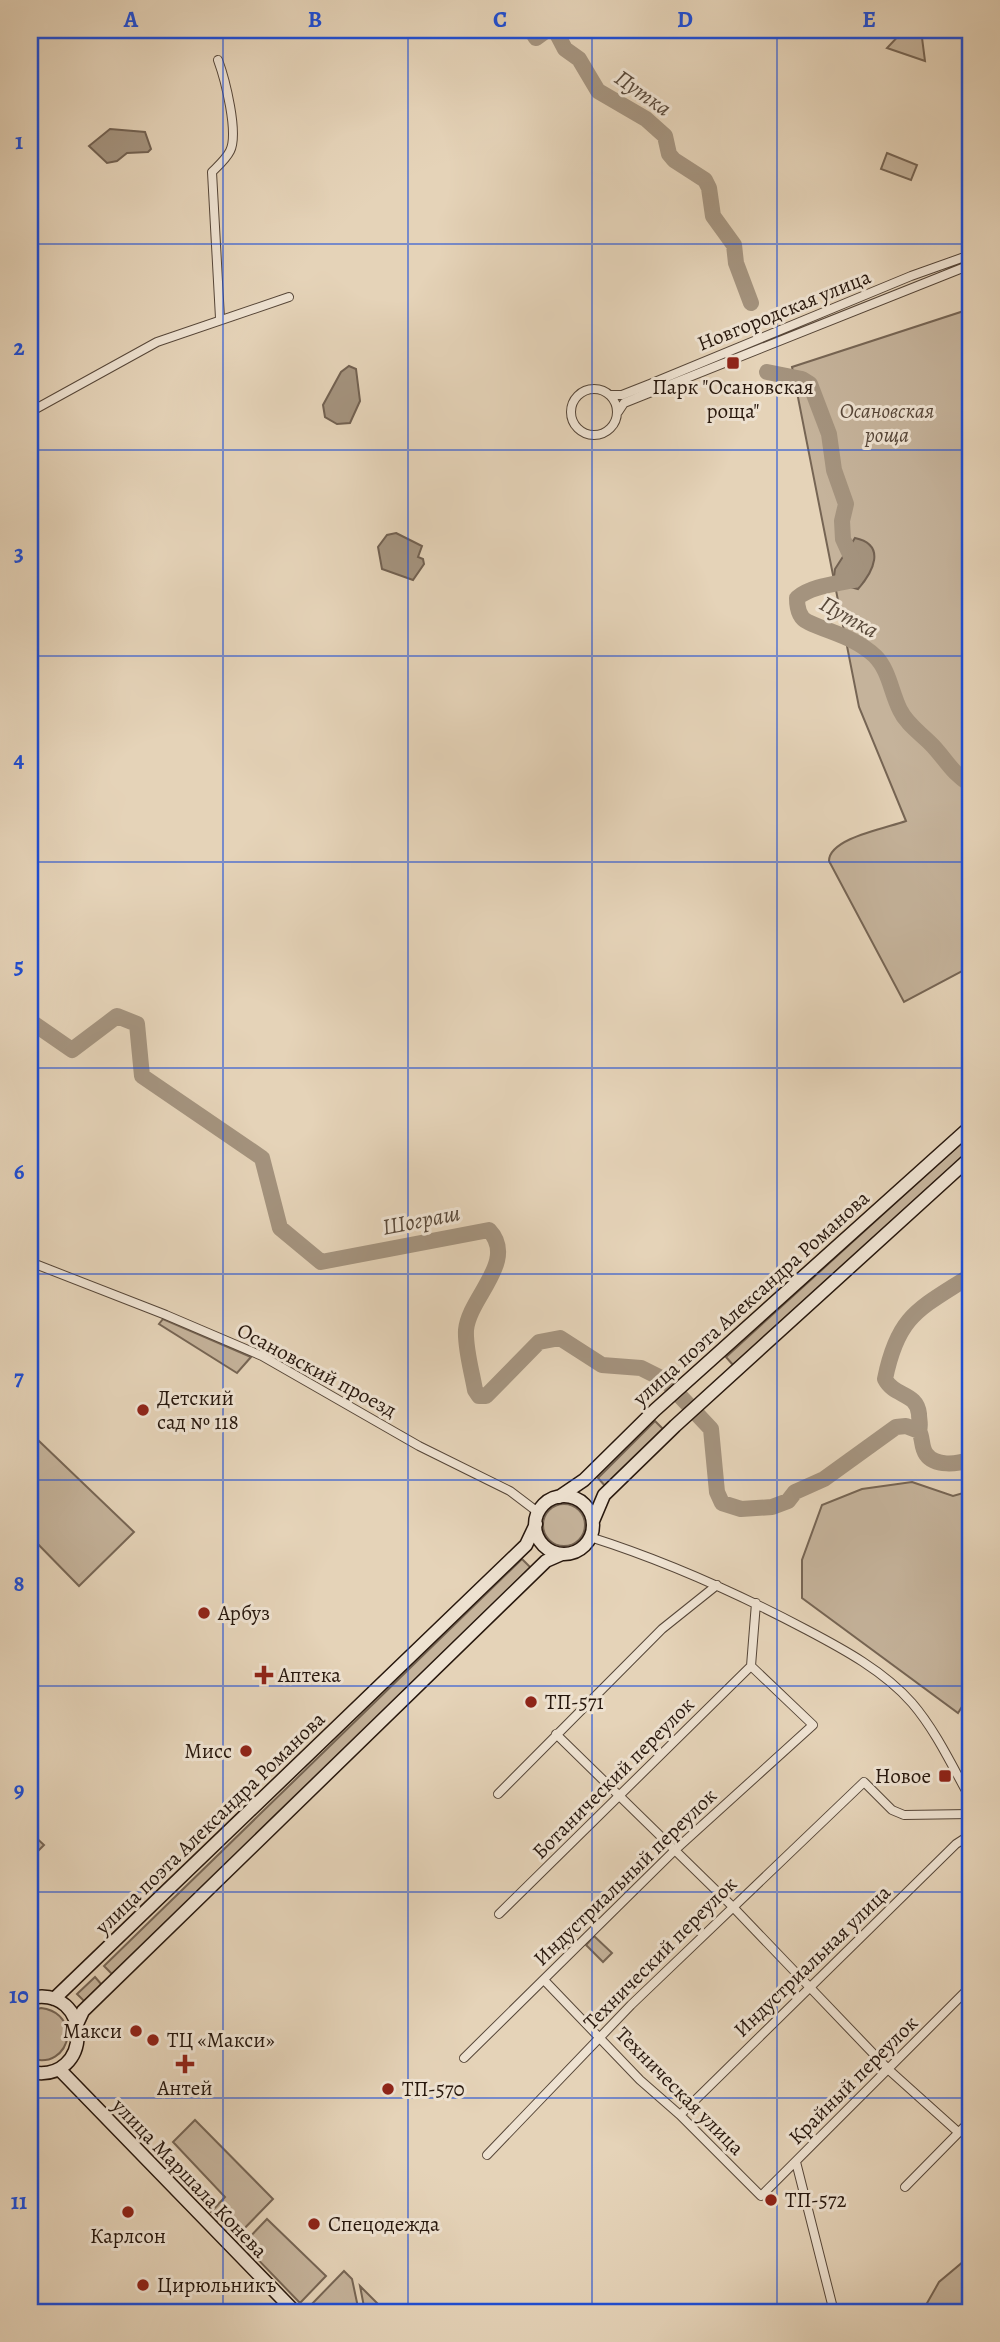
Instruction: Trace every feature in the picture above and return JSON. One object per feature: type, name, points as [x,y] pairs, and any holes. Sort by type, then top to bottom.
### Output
[{"type":"main road","name":"улица поэта Александра Романова","points":[[559,1497],[584,1480],[654,1410],[970,1127]]},
{"type":"main road","name":"улица поэта Александра Романова","points":[[593,1521],[604,1495],[675,1426],[970,1158]]},
{"type":"main road","points":[[77,2024],[83,2011],[546,1561],[580,1549],[590,1537],[593,1521],[579,1500],[559,1497],[545,1504],[537,1518],[542,1543],[562,1554]]},
{"type":"main road","name":"улица поэта Александра Романова","points":[[54,1999],[526,1545],[537,1518]]},
{"type":"main road","points":[[30,1998],[54,1999],[66,2006],[77,2024],[78,2038],[75,2051],[59,2069],[47,2073],[30,2072]]},
{"type":"main road","name":"улица Маршала Конева","points":[[59,2069],[295,2312]]},
{"type":"street","points":[[218,60],[225,79],[233,140],[230,153],[212,172],[220,318]]},
{"type":"street","name":"Новгородская улица","points":[[610,395],[622,395],[641,388],[970,255]]},
{"type":"street","name":"Новгородская улица","points":[[618,412],[624,404],[970,265]]},
{"type":"street","points":[[30,412],[157,342],[220,318],[289,297]]},
{"type":"street","points":[[594,389],[610,395],[618,412],[613,426],[602,435],[586,435],[574,424],[571,409],[580,393],[594,389]]},
{"type":"street","name":"Осановский проезд","points":[[30,1262],[262,1356],[419,1446],[510,1491],[537,1518]]},
{"type":"street","points":[[590,1537],[640,1553],[717,1585],[831,1643],[895,1687],[925,1720],[970,1798]]},
{"type":"street","points":[[498,1794],[662,1629],[717,1585]]},
{"type":"street","points":[[751,1666],[756,1603]]},
{"type":"street","name":"Индустриальный переулок","points":[[464,2058],[675,1850],[813,1725],[751,1666]]},
{"type":"street","name":"Ботанический переулок","points":[[499,1914],[751,1666]]},
{"type":"street","points":[[556,1734],[732,1905],[889,2070],[958,2132]]},
{"type":"street","name":"Технический переулок","points":[[487,2155],[600,2036],[732,1905],[864,1782],[892,1810],[904,1815],[970,1814]]},
{"type":"street","name":"Индустриальная улица","points":[[680,2115],[956,1844],[970,1835]]},
{"type":"street","name":"Техническая улица","points":[[544,1980],[639,2080],[680,2115],[761,2196]]},
{"type":"street","name":"Крайный переулок","points":[[761,2196],[970,1987]]},
{"type":"street","points":[[905,2187],[970,2121]]},
{"type":"street","points":[[796,2162],[834,2312]]},
{"type":"green space","points":[[904,30],[921,30],[925,61],[887,48]]},
{"type":"green space","points":[[887,153],[917,165],[911,180],[881,169]]},
{"type":"green space","name":"Осановская роща","points":[[970,309],[970,967],[904,1002],[829,861],[838,846],[848,840],[906,821],[859,707],[792,367]]},
{"type":"green space","points":[[970,1135],[970,1150],[733,1365],[726,1357]]},
{"type":"green space","points":[[163,1319],[251,1357],[237,1373],[159,1324]]},
{"type":"green space","points":[[655,1421],[663,1429],[606,1487],[598,1478]]},
{"type":"green space","points":[[39,1441],[134,1532],[79,1586],[30,1536],[30,1450]]},
{"type":"green space","points":[[912,1482],[953,1496],[970,1491],[970,1694],[958,1713],[802,1598],[802,1560],[822,1505],[862,1489]]},
{"type":"green space","points":[[564,1504],[579,1510],[585,1525],[579,1540],[564,1546],[549,1540],[543,1525],[549,1510]]},
{"type":"green space","points":[[522,1559],[531,1568],[113,1975],[104,1966]]},
{"type":"green space","points":[[30,1834],[44,1845],[30,1859]]},
{"type":"green space","points":[[594,1936],[612,1953],[603,1962],[586,1945]]},
{"type":"green space","points":[[95,1977],[102,1985],[84,2001],[77,1994]]},
{"type":"green space","points":[[41,2008],[60,2016],[68,2035],[60,2053],[50,2059],[37,2060],[30,2058],[30,2011]]},
{"type":"green space","points":[[195,2120],[273,2199],[236,2237],[211,2212],[225,2197],[173,2142]]},
{"type":"green space","points":[[267,2219],[326,2276],[300,2303],[243,2244]]},
{"type":"green space","points":[[970,2256],[970,2312],[922,2312],[939,2282]]},
{"type":"green space","points":[[344,2271],[352,2279],[359,2312],[310,2312],[307,2309]]},
{"type":"green space","points":[[360,2286],[386,2312],[365,2312]]},
{"type":"shaded area","points":[[110,129],[145,132],[151,149],[148,152],[127,153],[117,161],[107,163],[89,146]]},
{"type":"shaded area","points":[[349,366],[356,369],[360,401],[350,423],[337,424],[325,417],[323,405],[341,372]]},
{"type":"shaded area","points":[[396,533],[422,546],[418,557],[423,559],[424,564],[413,580],[382,569],[378,547],[387,535]]},
{"type":"shaded area","points":[[855,538],[865,542],[874,553],[872,567],[858,589],[840,584],[834,577],[835,569]]},
{"type":"waterway","name":"Путка","points":[[531,30],[536,38],[547,30]]},
{"type":"waterway","name":"Путка","points":[[555,30],[565,49],[579,59],[598,91],[646,119],[665,136],[669,154],[674,160],[705,180],[709,188],[713,216],[734,245],[736,263],[751,303]]},
{"type":"waterway","name":"Путка","points":[[767,372],[802,379],[810,384],[829,434],[834,470],[846,504],[842,521],[843,539],[858,572],[854,580],[816,588],[797,598],[801,615],[808,622],[859,644],[875,656],[884,668],[903,715],[954,771],[970,784]]},
{"type":"waterway","name":"Шограш","points":[[30,1021],[72,1050],[117,1016],[137,1024],[142,1076],[262,1158],[280,1228],[321,1262],[489,1230],[496,1242],[498,1254],[490,1279],[475,1305],[466,1330],[469,1360],[475,1390],[479,1396],[486,1396],[539,1342],[560,1338],[602,1365],[641,1368],[665,1380],[711,1429],[717,1492],[722,1503],[741,1509],[772,1507],[788,1501],[795,1492],[824,1479],[896,1427],[906,1426],[919,1431],[924,1451],[935,1461],[953,1463],[970,1460]]},
{"type":"waterway","name":"Путка","points":[[919,1431],[919,1414],[914,1402],[894,1389],[885,1379],[890,1358],[904,1327],[913,1316],[970,1276]]},
{"type":"place","name":"Парк \"Осановская роща\"","points":[[733,363]]},
{"type":"place","name":"Детский сад № 118","points":[[143,1410]]},
{"type":"place","name":"Арбуз","points":[[204,1613]]},
{"type":"place","name":"Аптека","points":[[264,1675]]},
{"type":"place","name":"ТП-571","points":[[531,1702]]},
{"type":"place","name":"Мисс","points":[[246,1751]]},
{"type":"place","name":"Новое","points":[[945,1776]]},
{"type":"place","name":"Макси","points":[[136,2031]]},
{"type":"place","name":"ТЦ «Макси»","points":[[153,2040]]},
{"type":"place","name":"Антей","points":[[185,2064]]},
{"type":"place","name":"ТП-570","points":[[388,2089]]},
{"type":"place","name":"ТП-572","points":[[771,2200]]},
{"type":"place","name":"Карлсон","points":[[128,2212]]},
{"type":"place","name":"Спецодежда","points":[[314,2224]]},
{"type":"place","name":"Цирюльникъ","points":[[143,2285]]}]
